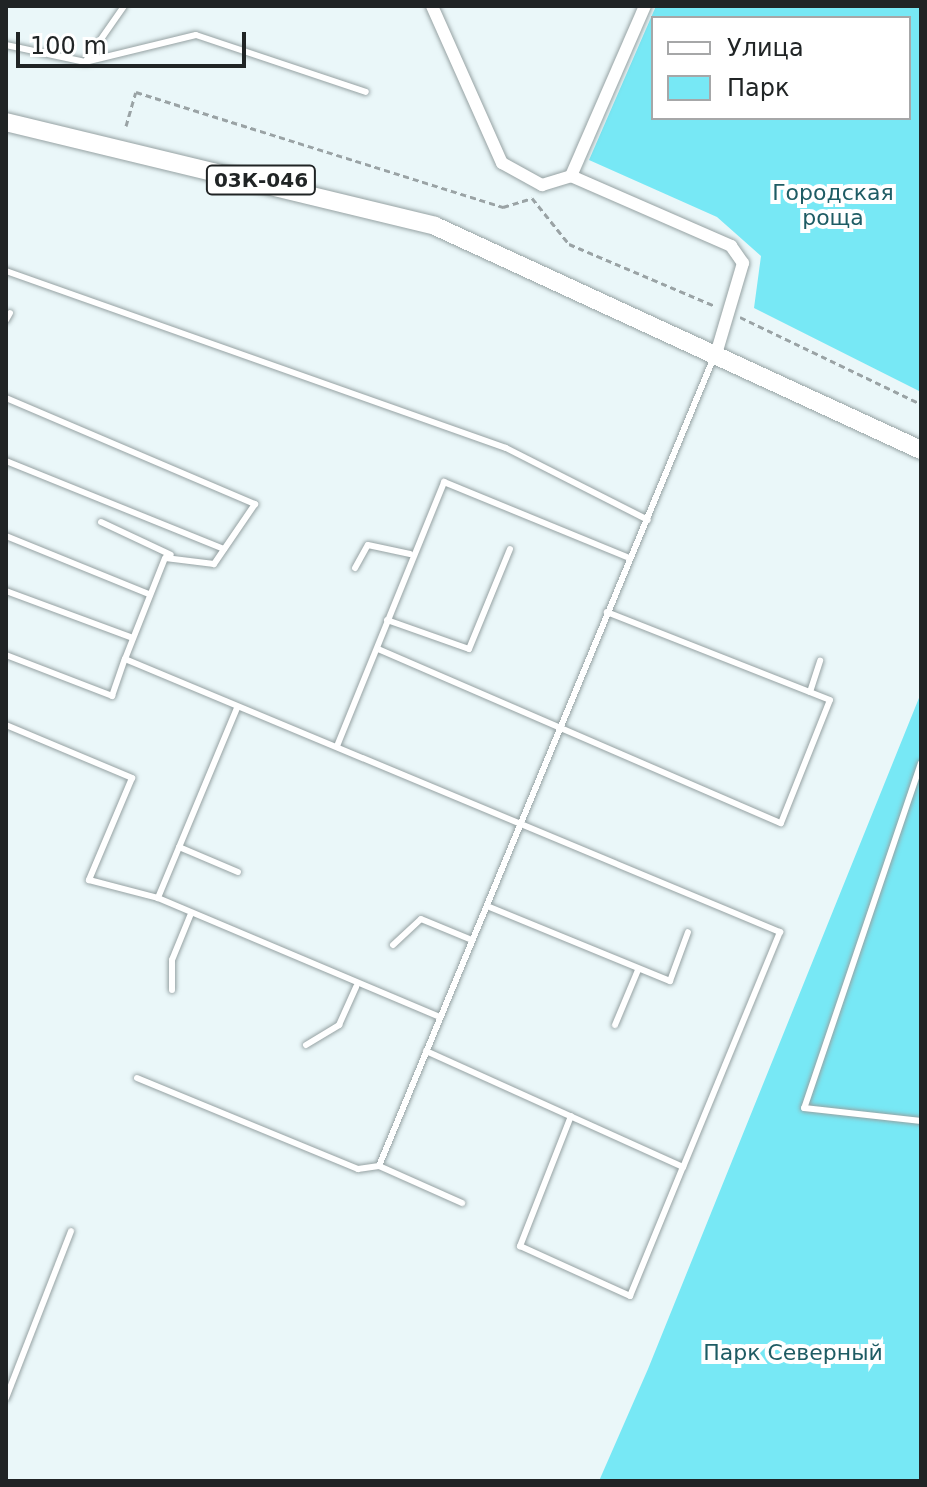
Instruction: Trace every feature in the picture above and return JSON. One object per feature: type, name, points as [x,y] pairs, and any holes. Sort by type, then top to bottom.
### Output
[{"type":"main road","name":"03К-046","points":[[6,122],[356,203],[510,257],[921,450]]},
{"type":"street","points":[[432,6],[502,163],[542,185],[571,176],[731,246],[743,263],[716,354]]},
{"type":"street","points":[[571,176],[645,6]]},
{"type":"lane","points":[[85,62],[124,6]]},
{"type":"lane","points":[[6,45],[85,62],[196,35],[366,92]]},
{"type":"lane","points":[[6,271],[506,448],[648,520]]},
{"type":"lane","points":[[6,320],[10,313]]},
{"type":"lane","points":[[379,1166],[438,1016],[523,822],[627,557],[648,520],[716,354]]},
{"type":"lane","points":[[6,398],[255,504],[214,564],[171,555],[101,522]]},
{"type":"lane","points":[[6,461],[224,549]]},
{"type":"lane","points":[[337,746],[378,649],[410,554],[444,482],[627,557]]},
{"type":"lane","points":[[6,536],[149,594]]},
{"type":"lane","points":[[355,568],[368,545],[410,554]]},
{"type":"lane","points":[[387,620],[469,649],[510,549]]},
{"type":"lane","points":[[6,655],[112,696],[149,594],[171,555]]},
{"type":"lane","points":[[6,591],[133,638]]},
{"type":"lane","points":[[378,649],[559,731],[781,823],[830,700],[607,612]]},
{"type":"lane","points":[[125,659],[237,708],[523,822],[780,932],[630,1296],[520,1246],[571,1116]]},
{"type":"lane","points":[[810,692],[820,661]]},
{"type":"lane","points":[[158,898],[237,708]]},
{"type":"lane","points":[[6,725],[132,778],[89,880],[158,898],[190,916],[438,1016]]},
{"type":"lane","points":[[921,763],[804,1108],[921,1121]]},
{"type":"lane","points":[[179,847],[238,872]]},
{"type":"lane","points":[[487,906],[670,981],[688,932]]},
{"type":"lane","points":[[172,990],[172,960],[190,916]]},
{"type":"lane","points":[[393,945],[421,919],[472,940]]},
{"type":"lane","points":[[615,1025],[638,970]]},
{"type":"lane","points":[[306,1045],[339,1025],[356,987]]},
{"type":"lane","points":[[426,1051],[683,1167]]},
{"type":"lane","points":[[137,1078],[358,1169],[379,1166],[462,1203]]},
{"type":"lane","points":[[6,1398],[71,1231]]},
{"type":"path","points":[[126,126],[136,92],[503,207],[532,198]]},
{"type":"green space","name":"Городская роща","points":[[656,6],[921,6],[921,392],[754,308],[761,256],[717,217],[589,160],[651,17],[651,120],[911,120],[911,16],[652,16]]},
{"type":"green space","name":"Парк Северный","points":[[921,693],[921,1481],[599,1481],[648,1369]]}]
